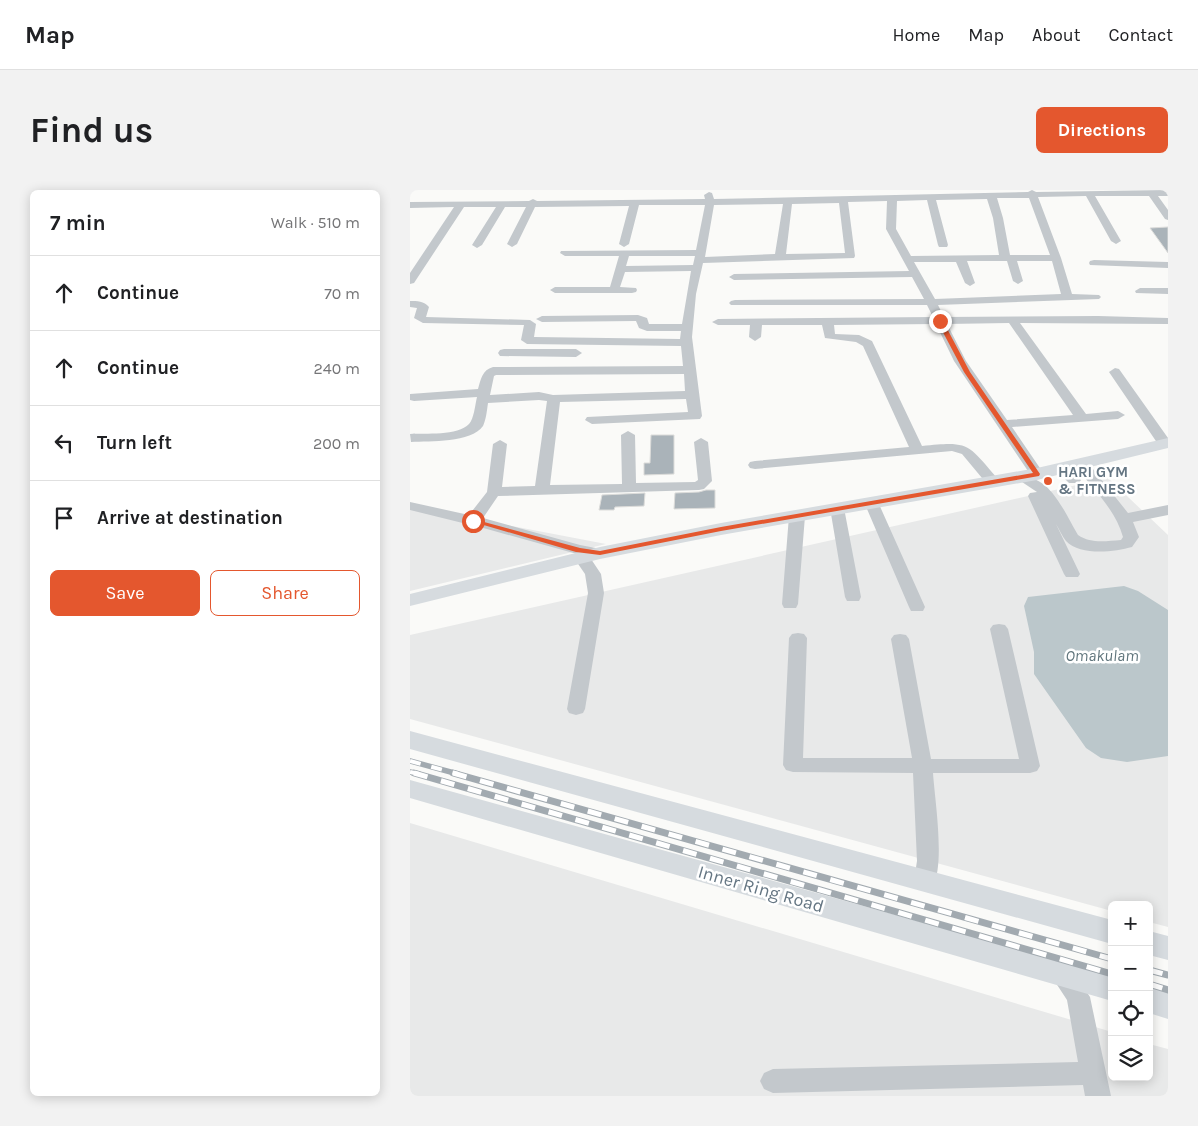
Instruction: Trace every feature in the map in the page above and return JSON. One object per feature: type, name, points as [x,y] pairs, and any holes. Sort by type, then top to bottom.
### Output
[{"type":"main road","points":[[410,600],[591,556],[837,508],[992,481],[1051,475],[1166,443]]},
{"type":"main road","points":[[410,740],[1108,931]]},
{"type":"main road","name":"Inner Ring Road","points":[[410,789],[1108,987]]},
{"type":"main road","points":[[1153,944],[1168,948]]},
{"type":"main road","points":[[1153,1000],[1168,1005]]},
{"type":"street","points":[[659,190],[661,202]]},
{"type":"street","points":[[814,190],[817,201]]},
{"type":"street","points":[[424,212],[503,203],[533,202],[661,202],[709,198],[788,202],[991,195],[1019,192],[1168,193]]},
{"type":"street","points":[[1032,193],[1056,258],[1067,295],[1061,298]]},
{"type":"street","points":[[1089,193],[1116,241]]},
{"type":"street","points":[[1152,193],[1168,217]]},
{"type":"street","points":[[991,195],[1008,258],[1018,281]]},
{"type":"street","points":[[931,197],[943,245]]},
{"type":"street","points":[[592,420],[695,416],[687,347],[687,327],[691,294],[699,261],[709,198]]},
{"type":"street","points":[[892,198],[891,229],[967,372],[1003,424],[1051,475],[1106,494],[1130,530],[1131,537],[1126,544],[1088,546],[1079,544],[1072,538],[1042,488],[1051,475]]},
{"type":"street","points":[[621,269],[699,261],[850,256],[843,200]]},
{"type":"street","points":[[512,244],[533,202]]},
{"type":"street","points":[[615,287],[621,269],[635,202]]},
{"type":"street","points":[[780,257],[788,202]]},
{"type":"street","points":[[477,245],[503,203]]},
{"type":"street","points":[[410,205],[459,208]]},
{"type":"street","points":[[410,281],[459,208]]},
{"type":"street","points":[[564,253],[625,248],[699,261]]},
{"type":"street","points":[[960,258],[970,283]]},
{"type":"street","points":[[908,259],[1056,258]]},
{"type":"street","points":[[1094,263],[1168,265]]},
{"type":"street","points":[[734,278],[916,274]]},
{"type":"street","points":[[588,285],[615,287]]},
{"type":"street","points":[[555,290],[635,287]]},
{"type":"street","points":[[1140,290],[1168,291]]},
{"type":"street","points":[[735,303],[931,302],[1095,297]]},
{"type":"street","points":[[990,300],[1082,418]]},
{"type":"street","points":[[410,304],[418,304],[423,307],[420,318],[423,320],[526,322],[530,324],[527,340],[687,347]]},
{"type":"street","points":[[542,319],[638,318],[643,320],[643,326],[647,328],[687,327]]},
{"type":"street","points":[[718,322],[1098,319],[1168,321]]},
{"type":"street","points":[[755,338],[756,322]]},
{"type":"street","points":[[828,322],[832,338],[859,340],[868,344],[917,450]]},
{"type":"street","points":[[504,354],[687,347]]},
{"type":"street","points":[[542,490],[550,387],[558,353]]},
{"type":"street","points":[[414,397],[484,396],[690,370]]},
{"type":"street","points":[[411,438],[455,435],[474,428],[477,424],[488,375],[493,372],[550,387],[564,396],[692,395]]},
{"type":"street","points":[[1115,372],[1166,443]]},
{"type":"street","points":[[1003,424],[1118,415]]},
{"type":"street","points":[[628,435],[628,489]]},
{"type":"street","points":[[494,492],[628,489],[704,484],[701,442]]},
{"type":"street","points":[[473,521],[494,492],[500,444]]},
{"type":"street","points":[[755,466],[952,447],[967,451],[992,481]]},
{"type":"street","points":[[1051,475],[1072,574]]},
{"type":"street","points":[[871,502],[917,607]]},
{"type":"street","points":[[410,506],[579,550],[591,556],[596,593],[576,710]]},
{"type":"street","points":[[837,508],[853,597]]},
{"type":"street","points":[[1128,518],[1163,511],[1168,526]]},
{"type":"street","points":[[790,604],[797,516]]},
{"type":"street","points":[[798,638],[793,765],[1030,766],[999,629]]},
{"type":"street","points":[[900,638],[923,767],[928,861],[925,880]]},
{"type":"street","points":[[773,1081],[1095,1085],[1078,997],[1062,974]]},
{"type":"shaded area","points":[[1108,478],[1168,535],[1168,927],[1153,923],[1153,901],[1108,901],[1108,910],[410,719],[410,635]]},
{"type":"shaded area","points":[[410,506],[480,520],[606,544],[410,591]]},
{"type":"shaded area","points":[[410,823],[1108,1031],[1108,1081],[1153,1081],[1153,1045],[1168,1049],[1168,1096],[410,1096]]},
{"type":"water","name":"Omakulam","points":[[1124,586],[1138,591],[1168,610],[1168,756],[1127,762],[1101,758],[1086,748],[1034,674],[1034,652],[1024,606],[1028,597]]},
{"type":"building","points":[[1168,227],[1168,253],[1150,228]]},
{"type":"building","points":[[651,435],[674,435],[674,474],[644,475],[644,463],[650,463]]},
{"type":"building","points":[[715,490],[715,508],[674,509],[675,493]]},
{"type":"building","points":[[645,493],[644,506],[615,507],[614,510],[599,510],[602,495]]},
{"type":"railway","points":[[410,761],[458,774]]},
{"type":"railway","points":[[410,772],[419,774]]},
{"type":"railway","points":[[414,773],[1108,973]]},
{"type":"railway","points":[[453,773],[1108,958]]},
{"type":"railway","points":[[1153,971],[1168,975]]},
{"type":"railway","points":[[1153,985],[1168,990]]},
{"type":"place","name":"HARI GYM & FITNESS","points":[[1048,481]]},
{"type":"route","points":[[473,521],[579,550],[600,553],[721,529],[1037,474],[960,361],[940,321]]}]
